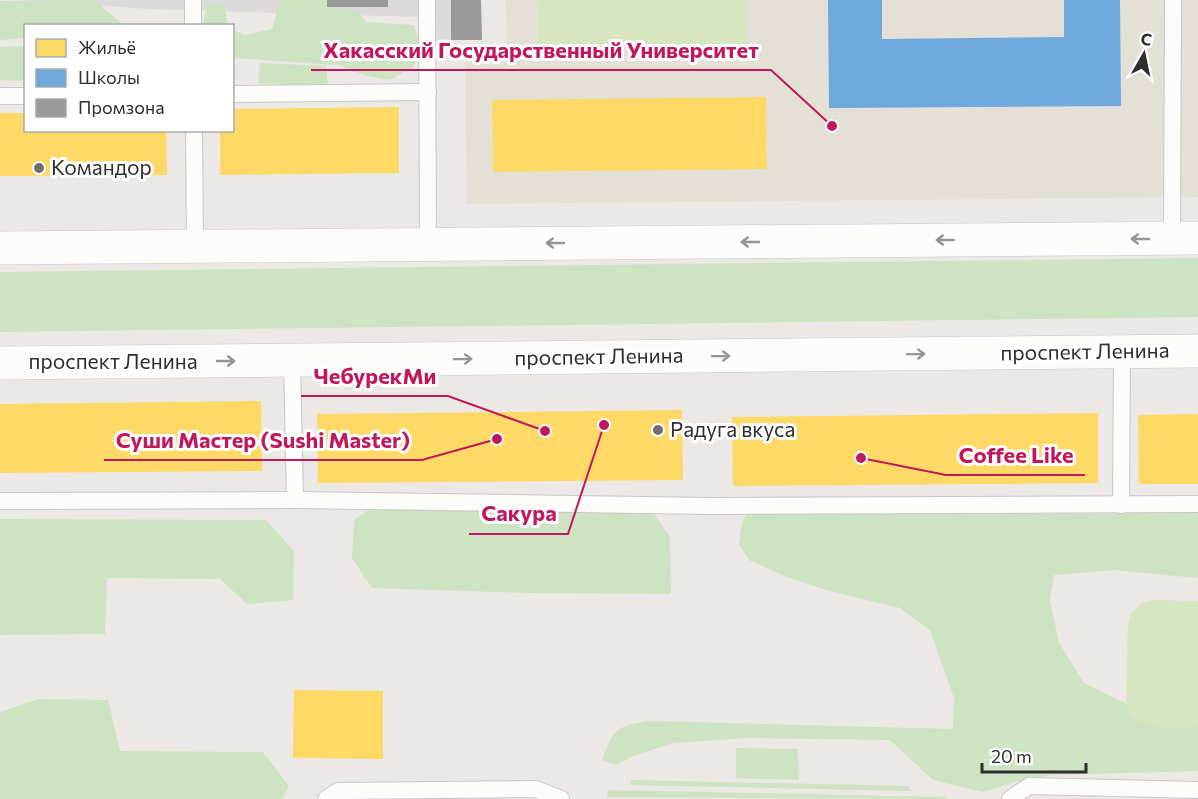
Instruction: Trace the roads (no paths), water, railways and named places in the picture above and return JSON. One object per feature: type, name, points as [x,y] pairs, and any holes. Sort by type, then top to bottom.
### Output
[{"type":"street","points":[[0,248],[1185,238]]},
{"type":"street","name":"проспект Ленина","points":[[0,363],[1198,351]]},
{"type":"lane","points":[[193,0],[193,24]]},
{"type":"lane","points":[[427,0],[429,244]]},
{"type":"lane","points":[[1173,0],[1185,238]]},
{"type":"lane","points":[[234,94],[428,92]]},
{"type":"lane","points":[[0,96],[24,96]]},
{"type":"lane","points":[[194,132],[195,246]]},
{"type":"lane","points":[[1121,505],[1122,352]]},
{"type":"lane","points":[[292,361],[295,500]]},
{"type":"lane","points":[[0,501],[295,500],[711,506],[1198,504]]},
{"type":"lane","points":[[1010,799],[1029,786],[1198,790]]},
{"type":"lane","points":[[326,799],[338,791],[536,789],[561,799]]},
{"type":"place","name":"Хакасский Государственный Университет","points":[[832,126]]},
{"type":"place","name":"Командор","points":[[39,168]]},
{"type":"place","name":"Сакура","points":[[604,425]]},
{"type":"place","name":"Радуга вкуса","points":[[658,430]]},
{"type":"place","name":"ЧебурекМи","points":[[545,431]]},
{"type":"place","name":"Суши Мастер (Sushi Master)","points":[[497,439]]},
{"type":"place","name":"Coffee Like","points":[[861,458]]}]
